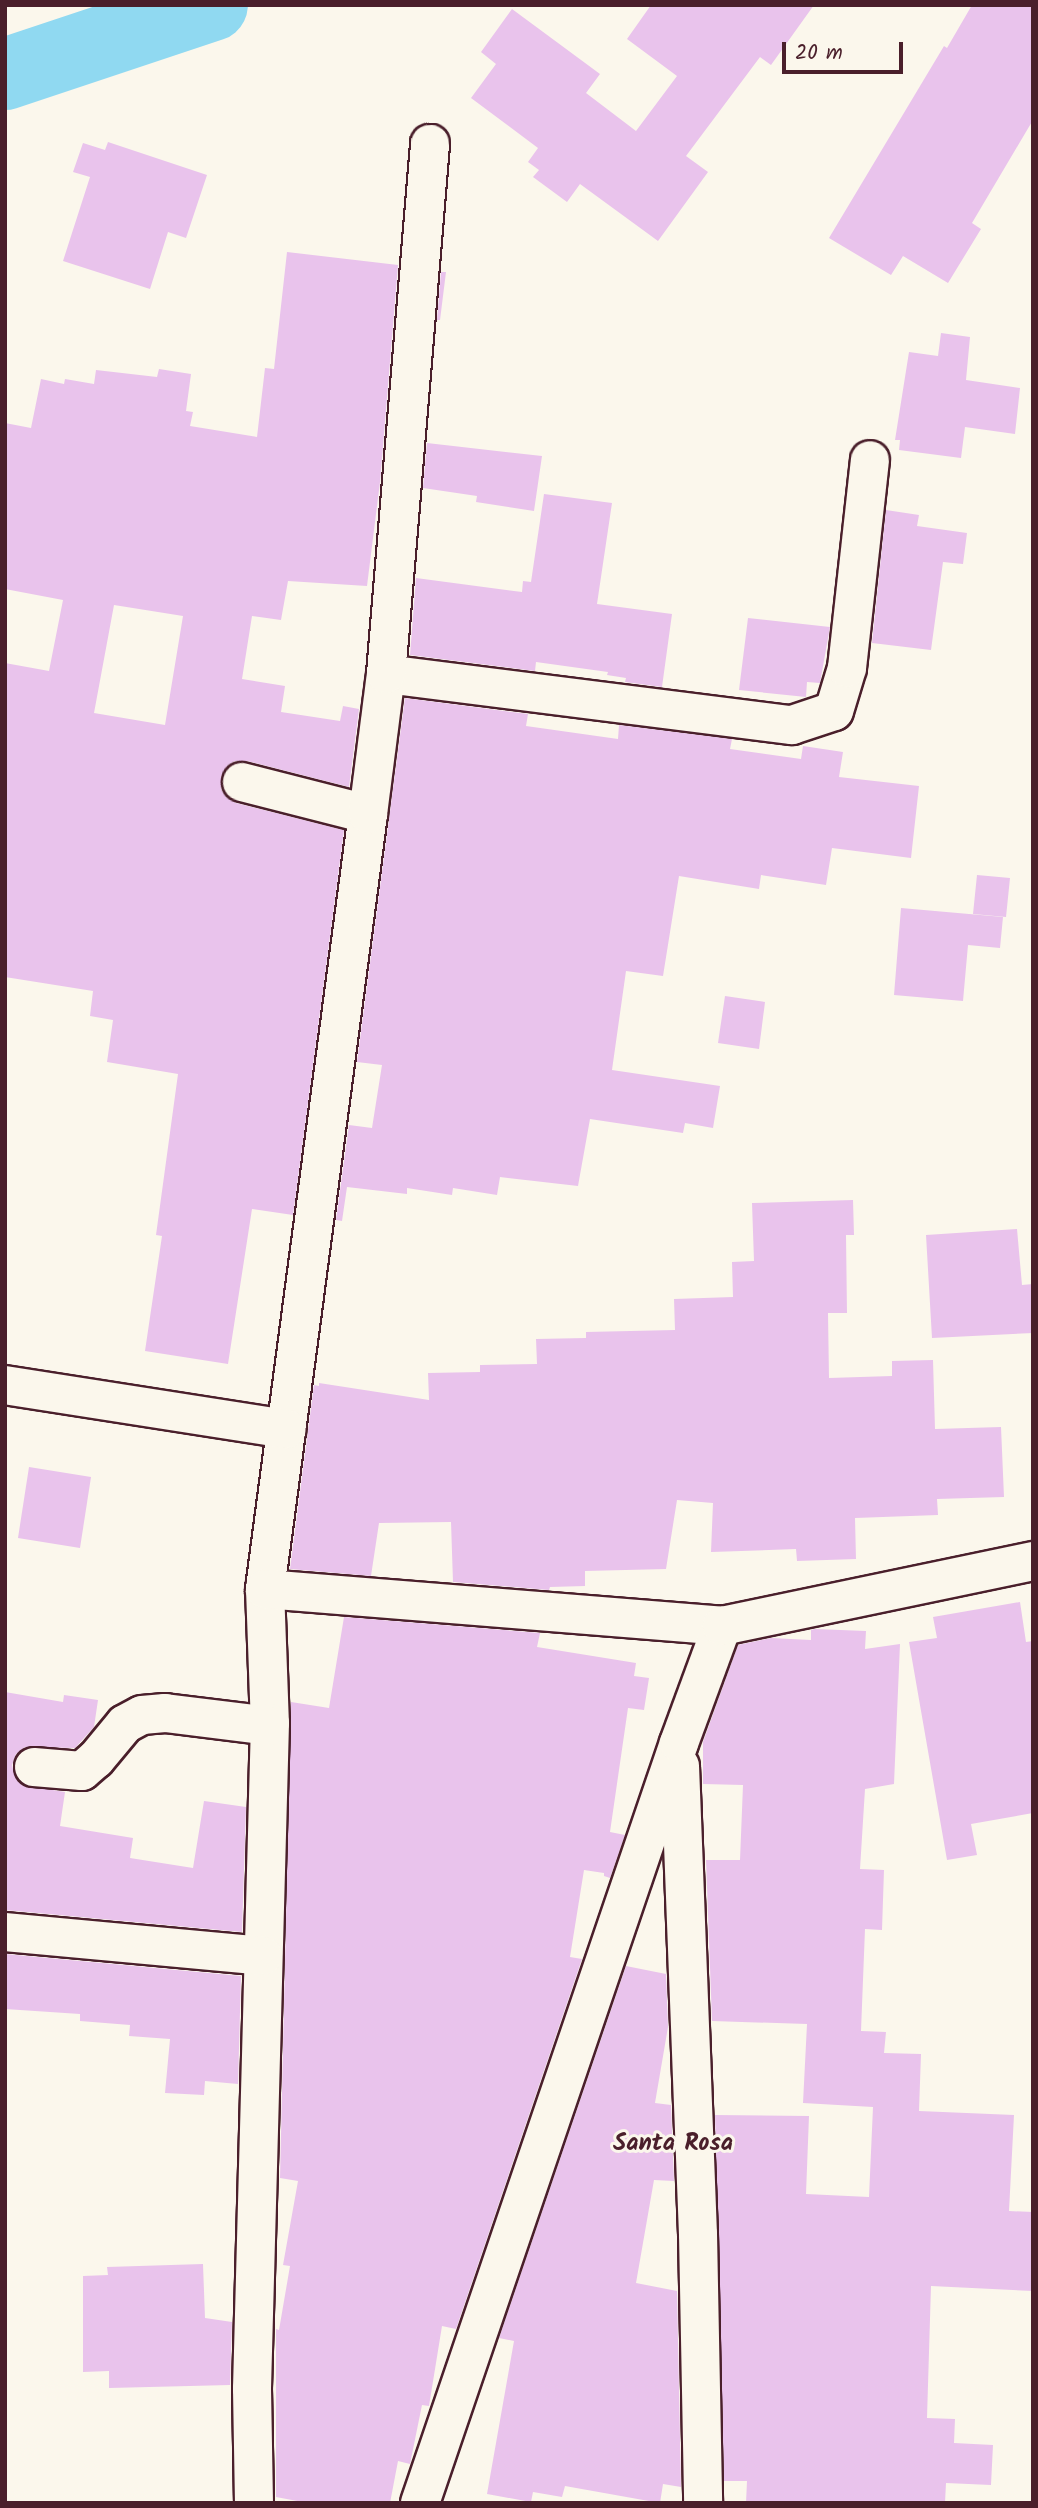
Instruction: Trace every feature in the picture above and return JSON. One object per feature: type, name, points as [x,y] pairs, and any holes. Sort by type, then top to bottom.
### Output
[{"type":"street","points":[[254,2503],[252,2389],[269,1726],[265,1589],[386,674],[430,144]]},
{"type":"street","points":[[386,674],[792,725],[834,711],[847,668],[870,460]]},
{"type":"street","points":[[242,782],[368,814]]},
{"type":"street","points":[[5,1385],[287,1429]]},
{"type":"street","points":[[265,1589],[722,1626],[1033,1561]]},
{"type":"street","points":[[420,2503],[679,1743],[722,1626]]},
{"type":"street","points":[[34,1767],[82,1771],[96,1759],[125,1724],[154,1713],[269,1726]]},
{"type":"street","points":[[679,1743],[698,2234],[703,2503]]},
{"type":"street","points":[[5,1931],[263,1956]]},
{"type":"building","points":[[651,5],[814,5],[771,65],[760,57],[686,156],[708,172],[658,241],[580,184],[567,202],[533,177],[539,170],[528,162],[538,148],[471,98],[496,64],[481,52],[512,9],[600,74],[586,93],[636,131],[677,76],[627,39]]},
{"type":"building","points":[[972,5],[1033,5],[1033,120],[972,223],[981,229],[948,283],[903,256],[891,275],[829,238],[944,46],[947,48]]},
{"type":"building","points":[[108,142],[207,175],[186,238],[168,232],[150,289],[63,261],[90,177],[73,172],[83,143],[105,150]]},
{"type":"building","points":[[287,252],[398,265],[380,482],[367,586],[288,581],[281,620],[252,616],[242,679],[285,686],[281,712],[340,721],[343,706],[359,709],[349,787],[247,761],[235,761],[227,766],[221,777],[221,789],[226,797],[236,803],[344,830],[293,1215],[252,1209],[228,1364],[145,1351],[162,1236],[156,1235],[178,1074],[107,1062],[113,1020],[90,1016],[93,991],[5,977],[5,663],[49,671],[63,600],[5,589],[5,423],[31,428],[41,379],[64,384],[65,379],[94,384],[96,370],[157,377],[159,369],[191,374],[186,411],[193,412],[190,426],[257,437],[265,368],[274,369]],"holes":[[[114,605],[183,616],[165,725],[94,713]]]},
{"type":"building","points":[[441,272],[446,272],[440,320],[437,320]]},
{"type":"building","points":[[941,333],[970,337],[966,380],[1020,388],[1015,434],[965,427],[961,458],[899,450],[900,440],[895,440],[909,352],[938,356]]},
{"type":"building","points":[[427,443],[542,456],[534,511],[476,502],[477,496],[423,488]]},
{"type":"building","points":[[544,494],[612,503],[597,604],[672,614],[662,687],[625,682],[626,678],[607,675],[608,672],[536,662],[535,671],[410,655],[416,578],[522,592],[523,581],[531,582]]},
{"type":"building","points":[[886,510],[919,515],[917,526],[967,533],[963,564],[943,562],[931,650],[872,643]]},
{"type":"building","points":[[748,618],[830,627],[820,683],[807,682],[806,697],[739,690]]},
{"type":"building","points":[[405,698],[528,714],[526,726],[618,739],[619,725],[732,739],[730,749],[801,759],[803,746],[843,752],[839,777],[919,786],[911,858],[832,848],[826,885],[761,875],[759,889],[679,876],[663,976],[626,971],[612,1070],[720,1086],[713,1128],[685,1123],[683,1133],[590,1119],[578,1186],[500,1177],[497,1195],[453,1188],[452,1195],[407,1188],[407,1194],[347,1187],[342,1221],[336,1220],[349,1125],[372,1128],[382,1065],[357,1062]]},
{"type":"building","points":[[977,875],[1010,878],[1006,917],[973,914]]},
{"type":"building","points":[[901,908],[1003,917],[1000,948],[968,945],[963,1001],[894,995]]},
{"type":"building","points":[[725,996],[765,1002],[759,1049],[718,1043]]},
{"type":"building","points":[[853,1200],[854,1235],[846,1235],[847,1313],[828,1313],[829,1378],[892,1376],[892,1361],[933,1360],[935,1429],[1001,1427],[1004,1497],[937,1499],[938,1515],[855,1518],[856,1559],[797,1561],[796,1549],[711,1552],[713,1503],[677,1500],[666,1569],[585,1571],[585,1586],[550,1587],[549,1590],[453,1582],[451,1522],[379,1523],[371,1576],[290,1569],[314,1385],[319,1386],[319,1383],[429,1400],[428,1373],[480,1372],[480,1365],[537,1364],[536,1339],[586,1338],[586,1332],[675,1330],[674,1299],[733,1297],[732,1262],[754,1261],[752,1203]]},
{"type":"building","points":[[1017,1229],[1022,1285],[1033,1284],[1033,1333],[932,1338],[926,1235]]},
{"type":"building","points":[[29,1467],[91,1477],[80,1548],[18,1538]]},
{"type":"building","points":[[1020,1602],[1026,1642],[1033,1641],[1033,1813],[971,1824],[977,1855],[947,1860],[909,1642],[937,1638],[933,1617]]},
{"type":"building","points":[[344,1617],[540,1633],[537,1647],[636,1663],[634,1676],[649,1678],[644,1710],[628,1708],[610,1832],[625,1835],[610,1878],[604,1876],[604,1873],[584,1870],[570,1957],[582,1959],[456,2329],[442,2326],[429,2406],[422,2405],[410,2464],[398,2461],[390,2503],[308,2503],[276,2497],[276,2329],[279,2330],[290,2266],[283,2265],[298,2181],[280,2178],[291,1702],[329,1708]]},
{"type":"building","points":[[811,1630],[866,1631],[865,1649],[900,1644],[894,1784],[865,1789],[860,1869],[884,1870],[882,1930],[865,1929],[861,2031],[886,2032],[884,2053],[921,2054],[919,2111],[1014,2115],[1009,2211],[1033,2212],[1033,2291],[931,2286],[927,2418],[955,2419],[954,2443],[993,2445],[991,2485],[946,2483],[945,2503],[746,2503],[747,2481],[724,2481],[715,2115],[809,2116],[806,2194],[869,2197],[873,2107],[803,2103],[807,2024],[712,2021],[706,1860],[740,1860],[743,1785],[703,1784],[703,1742],[738,1645],[771,1638],[811,1640]]},
{"type":"building","points":[[5,1692],[63,1702],[64,1695],[98,1700],[94,1727],[75,1748],[25,1747],[16,1754],[12,1765],[15,1777],[22,1785],[65,1792],[60,1826],[133,1838],[130,1858],[193,1868],[204,1801],[246,1807],[242,1932],[5,1910]]},
{"type":"building","points":[[5,1954],[241,1976],[238,2084],[205,2081],[204,2095],[165,2093],[170,2039],[129,2036],[130,2025],[80,2021],[80,2014],[5,2009]]},
{"type":"building","points":[[626,1966],[666,1974],[668,2027],[655,2103],[671,2105],[674,2181],[654,2180],[636,2283],[677,2291],[681,2487],[663,2484],[660,2503],[565,2486],[562,2497],[533,2492],[531,2502],[487,2494],[514,2341],[499,2338]]},
{"type":"building","points":[[203,2264],[205,2318],[232,2322],[230,2385],[109,2388],[109,2371],[83,2372],[83,2276],[108,2275],[107,2267]]},
{"type":"waterway","points":[[5,74],[212,5]]},
{"type":"district","name":"Santa Rosa","points":[[673,2144]]}]
